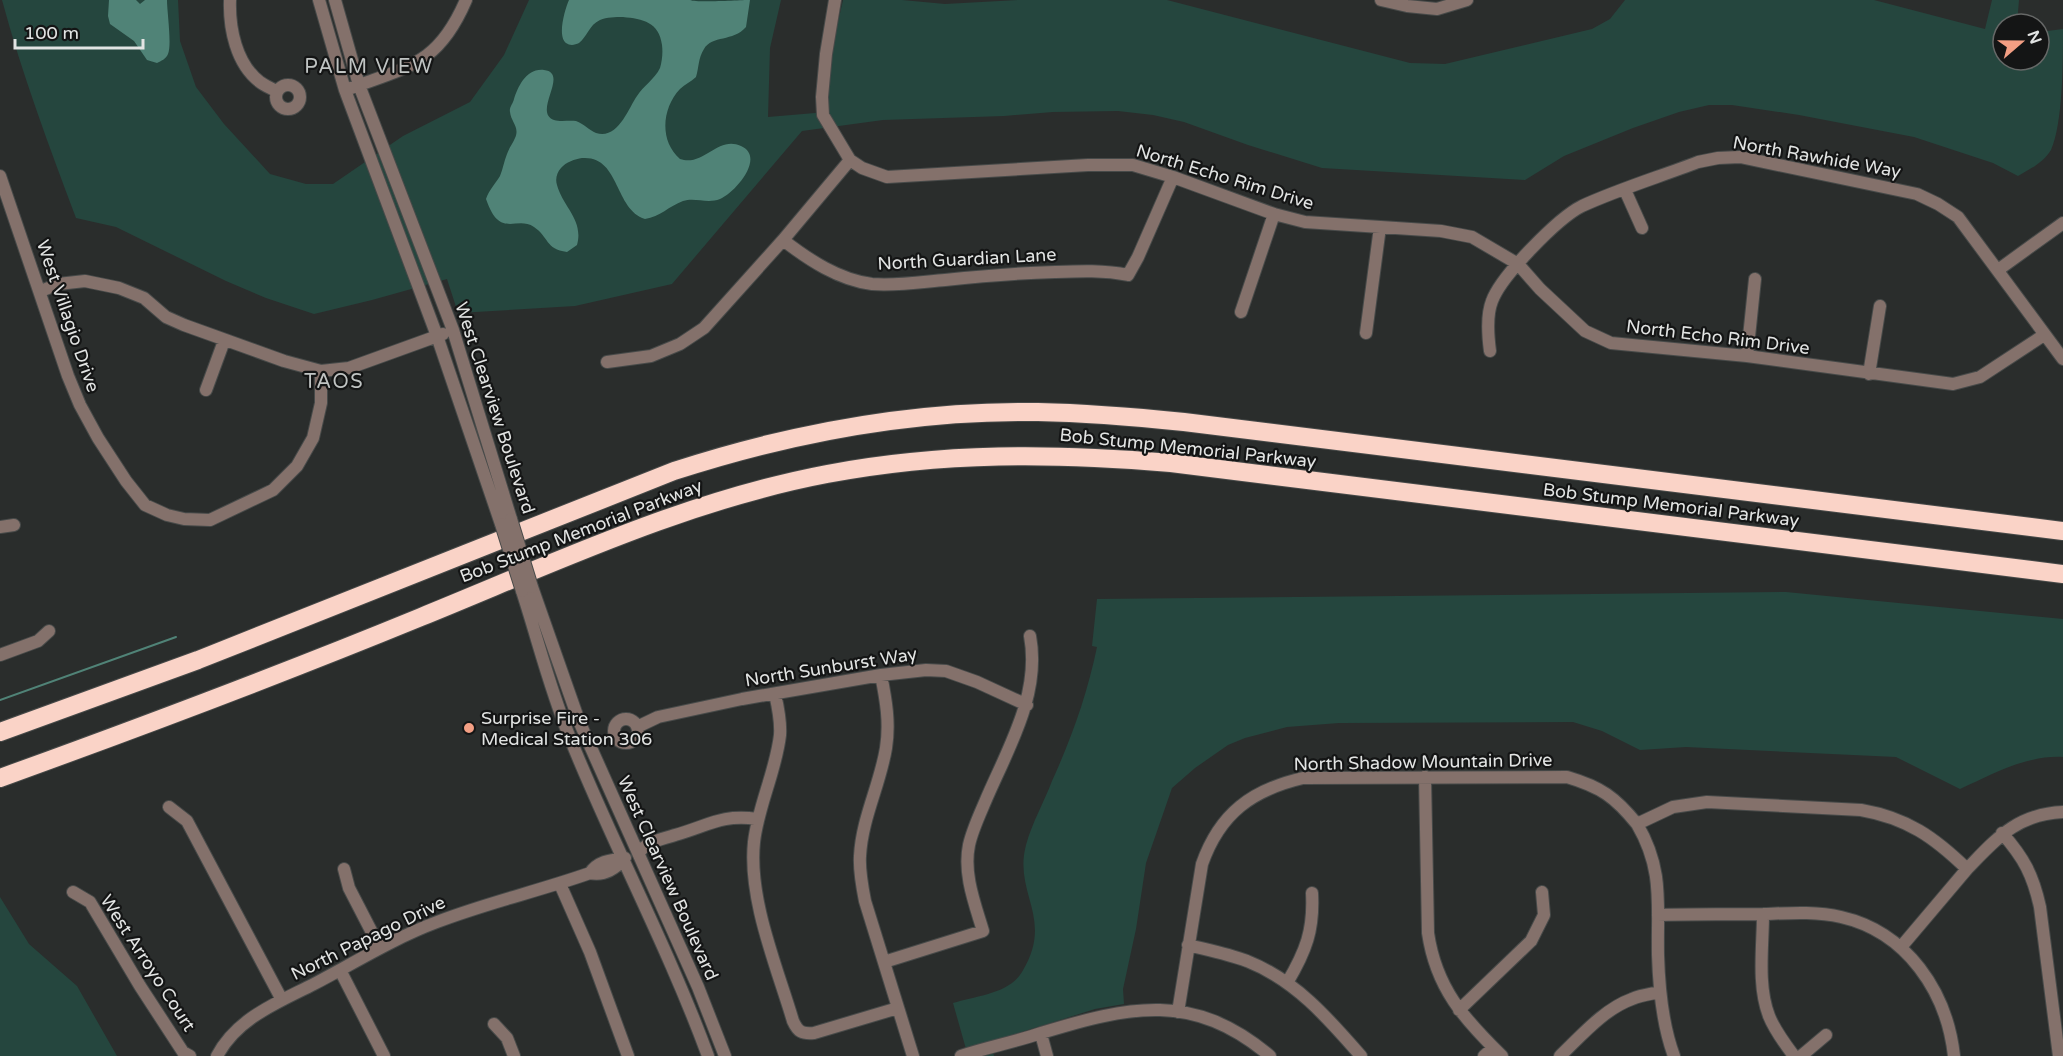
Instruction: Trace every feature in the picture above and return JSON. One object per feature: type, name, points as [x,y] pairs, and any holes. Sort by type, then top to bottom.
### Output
[{"type":"highway","name":"Bob Stump Memorial Parkway","points":[[0,732],[198,660],[674,471],[734,452],[812,434],[933,417],[1035,412],[1095,414],[1174,421],[2063,531]]},
{"type":"highway","name":"Bob Stump Memorial Parkway","points":[[0,778],[243,689],[664,518],[790,482],[923,460],[1037,455],[1114,458],[2063,574]]},
{"type":"street","points":[[230,0],[232,30],[236,45],[248,69],[260,82],[276,91]]},
{"type":"street","name":"West Clearview Boulevard","points":[[319,0],[345,90],[506,521]]},
{"type":"street","name":"West Clearview Boulevard","points":[[335,0],[358,85],[453,330],[527,589],[559,712],[587,780],[684,995],[708,1056]]},
{"type":"street","points":[[345,90],[425,58],[446,38],[466,0]]},
{"type":"street","points":[[607,362],[651,356],[680,344],[704,328],[783,240],[850,160],[823,115],[822,97],[826,54],[835,0]]},
{"type":"street","points":[[1381,0],[1437,9],[1467,0]]},
{"type":"street","name":"North Rawhide Way","points":[[1490,351],[1488,332],[1491,302],[1502,282],[1552,228],[1580,207],[1698,162],[1740,157],[1917,194],[1938,204],[1958,218],[2063,359]]},
{"type":"street","name":"North Echo Rim Drive","points":[[850,160],[862,168],[887,177],[1088,165],[1133,165],[1274,214],[1305,222],[1441,231],[1472,237],[1518,264],[1540,289],[1585,331],[1611,343],[1747,356],[1953,384],[1980,377],[2044,335]]},
{"type":"street","name":"West Villagio Drive","points":[[0,176],[80,405],[98,438],[145,505],[167,515],[184,519],[210,519],[273,490],[297,466],[313,438],[321,403],[321,371]]},
{"type":"street","name":"North Guardian Lane","points":[[783,240],[809,260],[840,275],[872,284],[922,282],[1005,273],[1108,271],[1128,275],[1173,177]]},
{"type":"street","points":[[1625,190],[1641,228]]},
{"type":"street","points":[[1241,312],[1274,214]]},
{"type":"street","points":[[1998,270],[2063,223]]},
{"type":"street","points":[[1366,333],[1380,227]]},
{"type":"street","points":[[1747,356],[1755,279]]},
{"type":"street","points":[[41,291],[58,284],[85,281],[119,288],[144,298],[166,316],[224,341],[303,368],[321,371],[349,368],[453,330]]},
{"type":"street","points":[[1869,374],[1880,306]]},
{"type":"street","points":[[206,390],[224,341]]},
{"type":"street","points":[[0,527],[14,525]]},
{"type":"street","name":"West Clearview Boulevard","points":[[527,589],[579,721],[698,987],[725,1056]]},
{"type":"street","points":[[0,655],[38,641],[49,631]]},
{"type":"street","points":[[884,962],[983,931],[972,895],[968,864],[969,846],[978,819],[1027,705],[1032,676],[1033,652],[1030,636]]},
{"type":"street","name":"North Sunburst Way","points":[[637,727],[658,717],[679,712],[881,675],[926,670],[946,671],[977,682],[1027,705]]},
{"type":"street","points":[[881,675],[887,706],[886,748],[867,816],[860,858],[865,901],[913,1056]]},
{"type":"street","points":[[775,694],[780,735],[758,819],[753,868],[756,892],[793,1021],[799,1032],[806,1034],[898,1008]]},
{"type":"street","points":[[1425,777],[1428,933],[1431,955],[1445,990],[1493,1053]]},
{"type":"street","name":"North Shadow Mountain Drive","points":[[1178,1012],[1202,864],[1207,849],[1223,822],[1241,805],[1264,791],[1281,783],[1304,778],[1567,777],[1611,796],[1637,824],[1650,847],[1658,883],[1660,992],[1668,1040],[1674,1056]]},
{"type":"street","points":[[1637,824],[1673,807],[1707,802],[1861,810],[1883,814],[1910,824],[1941,844],[1967,869]]},
{"type":"street","points":[[169,807],[187,821],[282,1000]]},
{"type":"street","points":[[1901,947],[1967,869],[2002,833],[2029,818],[2063,812]]},
{"type":"street","name":"North Papago Drive","points":[[217,1056],[224,1042],[248,1019],[380,948],[451,917],[590,873],[598,875],[614,869],[624,859],[638,853],[645,845],[663,837],[673,836],[722,819],[735,817],[758,819]]},
{"type":"street","points":[[2002,833],[2025,862],[2036,888],[2059,1056]]},
{"type":"street","points":[[344,869],[350,888],[380,948]]},
{"type":"street","points":[[560,884],[590,952],[628,1056]]},
{"type":"street","name":"West Arroyo Court","points":[[73,892],[90,902],[170,1033],[183,1052],[190,1056]]},
{"type":"street","points":[[1459,1010],[1531,941],[1544,915],[1542,892]]},
{"type":"street","points":[[1287,982],[1303,956],[1310,934],[1313,914],[1312,893]]},
{"type":"street","points":[[1658,915],[1800,913],[1842,917],[1873,928],[1901,947],[1923,971],[1935,990],[1948,1024],[1954,1056]]},
{"type":"street","points":[[1763,914],[1763,990],[1769,1015],[1794,1056]]},
{"type":"street","points":[[1188,945],[1249,962],[1287,982],[1317,1007],[1361,1056]]},
{"type":"street","points":[[340,970],[384,1056]]},
{"type":"street","points":[[1560,1056],[1621,1004],[1634,998],[1660,992]]},
{"type":"street","points":[[961,1056],[1108,1014],[1144,1009],[1178,1012],[1219,1022],[1255,1043],[1270,1056]]},
{"type":"street","points":[[494,1024],[507,1038],[514,1056]]},
{"type":"street","points":[[1041,1034],[1047,1056]]},
{"type":"street","points":[[1801,1056],[1826,1035]]},
{"type":"shaded area","points":[[2,0],[178,0],[180,41],[196,87],[224,124],[270,174],[306,184],[333,184],[403,136],[470,102],[504,55],[529,0],[781,0],[770,48],[768,117],[815,113],[828,109],[831,53],[843,0],[902,0],[945,4],[1018,0],[1167,0],[1410,63],[1445,64],[1592,29],[1610,19],[1625,0],[1874,0],[1985,29],[1992,0],[2019,0],[2018,12],[1991,12],[1991,72],[2051,72],[2051,30],[2063,29],[2060,109],[2055,138],[2048,155],[2018,176],[1993,163],[1914,137],[1732,105],[1709,105],[1679,112],[1633,128],[1564,156],[1525,180],[1322,168],[1184,122],[1153,115],[1118,111],[883,120],[802,131],[672,284],[575,306],[458,313],[447,279],[314,314],[266,298],[226,281],[116,227],[76,218],[27,83]]},
{"type":"shaded area","points":[[109,0],[136,0],[140,4],[145,0],[167,0],[170,43],[165,59],[157,63],[147,60],[134,41],[110,24]]},
{"type":"shaded area","points":[[569,0],[750,0],[746,27],[735,35],[712,42],[704,49],[696,77],[682,87],[674,97],[669,105],[665,124],[669,143],[673,152],[680,159],[696,159],[718,147],[733,144],[748,151],[750,158],[746,174],[733,190],[720,199],[683,201],[645,219],[627,205],[604,165],[594,159],[582,158],[568,162],[560,170],[556,180],[578,228],[577,245],[567,252],[551,245],[534,227],[521,223],[503,223],[491,211],[486,199],[500,176],[516,134],[510,110],[518,89],[532,72],[544,70],[551,73],[553,85],[548,101],[548,116],[557,121],[576,121],[596,133],[604,134],[616,128],[640,92],[658,72],[662,51],[660,37],[654,27],[637,19],[623,17],[600,20],[579,43],[572,45],[566,43],[563,40],[562,29]]},
{"type":"shaded area","points":[[1786,592],[2063,619],[2063,757],[2023,762],[1960,789],[1896,757],[1686,747],[1640,750],[1602,731],[1573,722],[1339,723],[1287,727],[1245,738],[1228,745],[1195,768],[1172,788],[1146,863],[1136,929],[1123,989],[1124,1004],[1095,1009],[990,1042],[994,1056],[968,1056],[953,1003],[991,993],[1009,985],[1022,972],[1031,953],[1035,936],[1023,862],[1026,845],[1072,732],[1089,682],[1097,647],[1092,646],[1097,599]]},
{"type":"shaded area","points":[[0,897],[29,944],[77,986],[117,1056],[0,1056]]},
{"type":"waterway","points":[[0,700],[176,637]]},
{"type":"place","name":"Surprise Fire - Medical Station 306","points":[[469,728]]},
{"type":"district","name":"PALM VIEW","points":[[369,66]]},
{"type":"district","name":"TAOS","points":[[334,381]]}]
